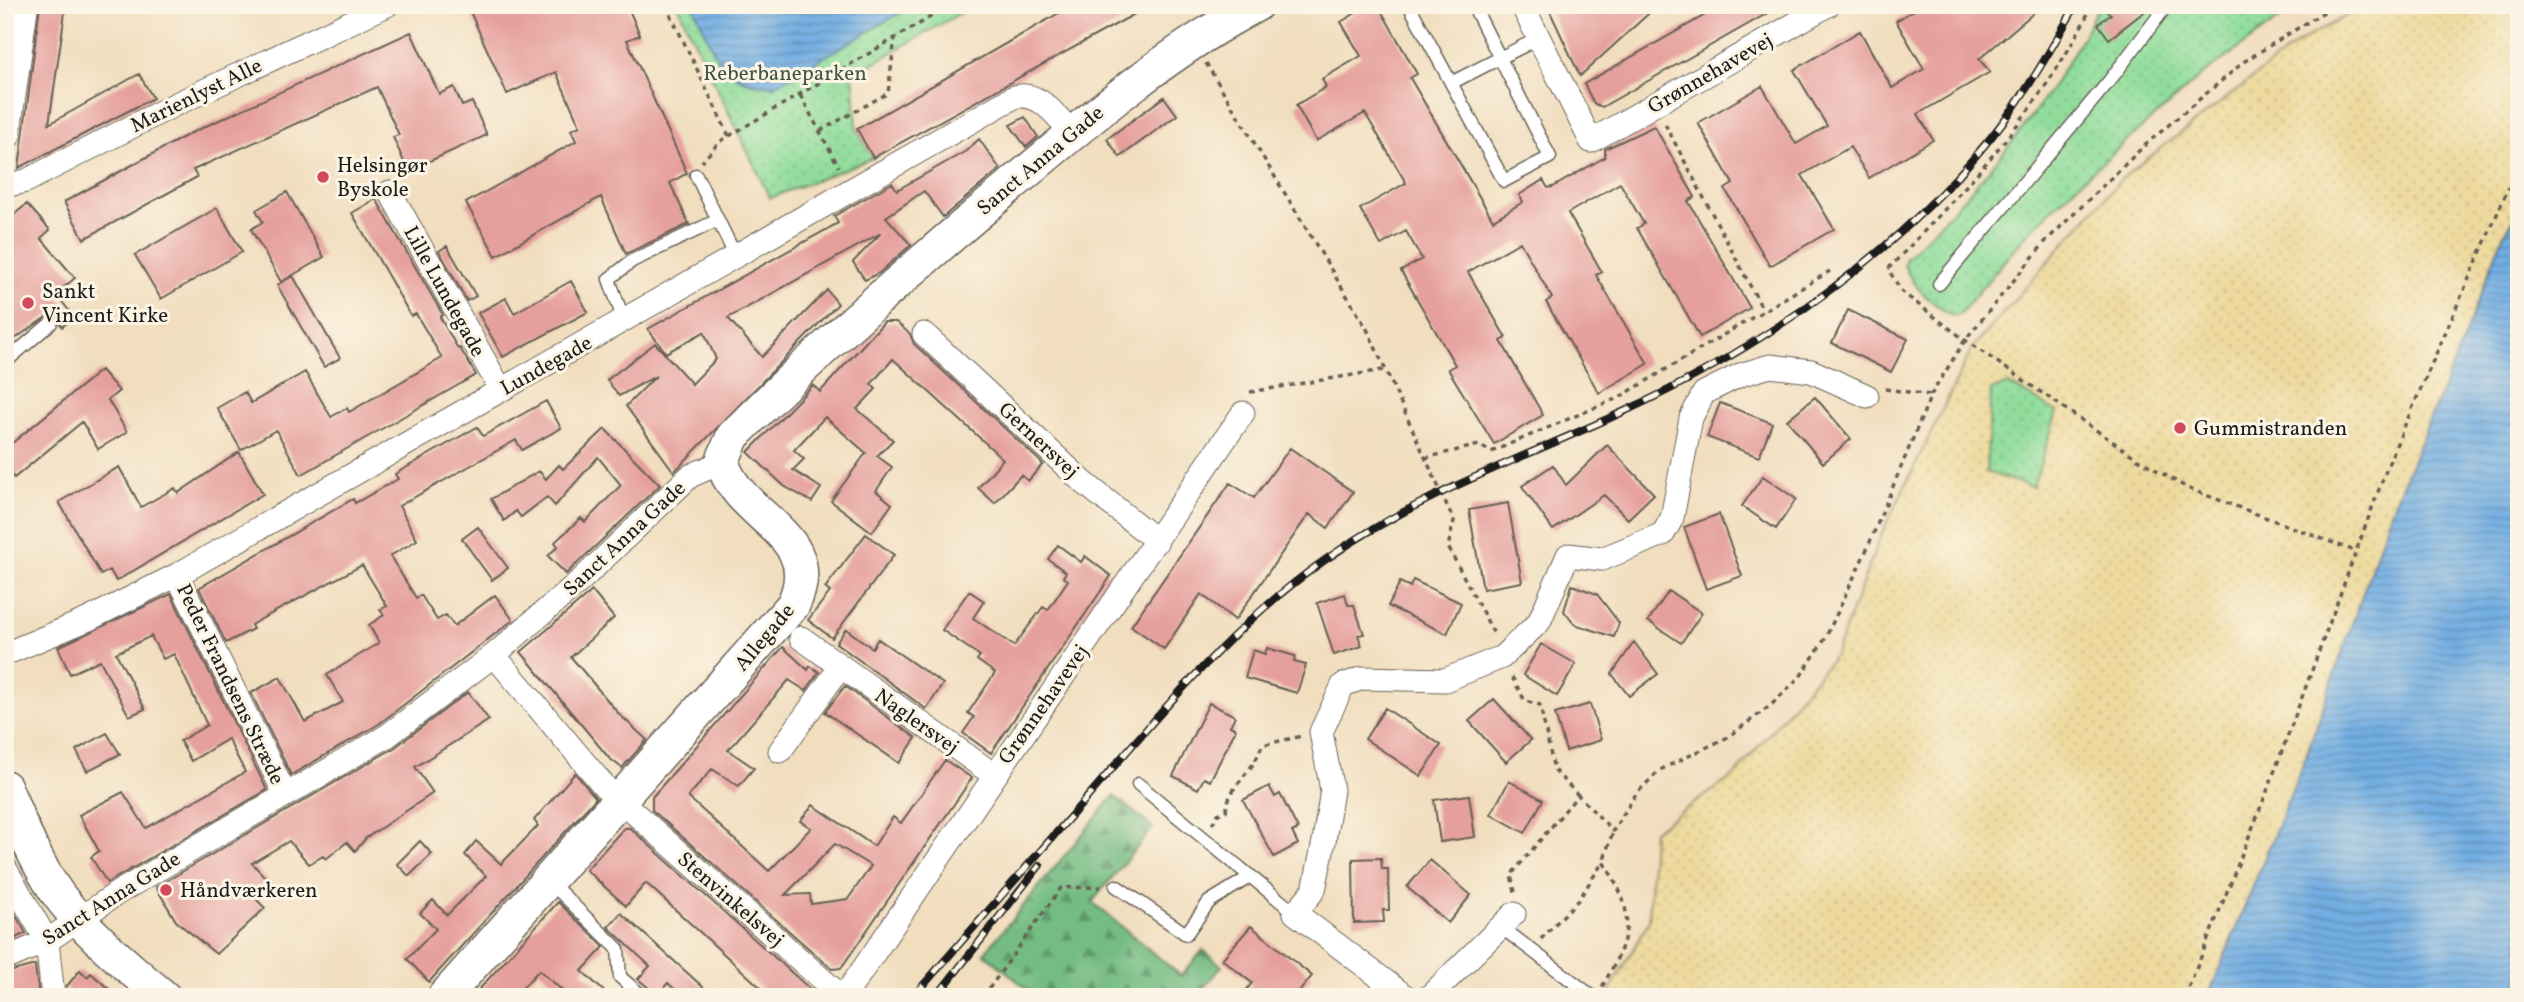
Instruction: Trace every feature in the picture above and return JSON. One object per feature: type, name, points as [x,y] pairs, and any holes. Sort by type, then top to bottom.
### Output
[{"type":"main road","name":"Sanct Anna Gade","points":[[722,462],[725,449],[733,436],[857,315],[1216,14],[1256,5]]},
{"type":"main road","name":"Allegade","points":[[444,997],[793,605],[802,587],[803,569],[797,550],[728,481],[722,462]]},
{"type":"main road","points":[[5,788],[47,876],[81,919],[164,997]]},
{"type":"street","points":[[5,135],[23,5]]},
{"type":"street","name":"Marienlyst Alle","points":[[5,182],[13,184],[26,181],[176,104],[387,5]]},
{"type":"street","points":[[1522,5],[1539,38]]},
{"type":"street","name":"Grønnehavevej","points":[[1539,38],[1591,141],[1828,5]]},
{"type":"street","name":"Lundegade","points":[[5,654],[89,619],[177,575],[1014,97],[1027,93],[1037,97],[1073,133]]},
{"type":"street","name":"Lille Lundegade","points":[[390,192],[501,390]]},
{"type":"street","name":"Gernersvej","points":[[924,334],[1082,481],[1157,541]]},
{"type":"street","points":[[1406,997],[1295,913],[1314,890],[1332,790],[1321,732],[1343,685],[1363,678],[1446,680],[1502,657],[1539,622],[1568,555],[1602,559],[1663,534],[1672,518],[1690,418],[1704,393],[1740,375],[1770,366],[1811,371],[1867,396]]},
{"type":"street","name":"Grønnehavevej","points":[[843,997],[1243,412]]},
{"type":"street","name":"Sanct Anna Gade","points":[[5,959],[47,941],[119,892],[387,736],[494,655],[582,580],[690,475],[722,462]]},
{"type":"street","name":"Peder Frandsens Stræde","points":[[177,575],[285,794]]},
{"type":"street","name":"Naglersvej","points":[[801,638],[994,775]]},
{"type":"street","points":[[494,655],[620,801]]},
{"type":"street","points":[[780,751],[841,666]]},
{"type":"street","name":"Stenvinkelsvej","points":[[620,801],[843,997]]},
{"type":"street","points":[[5,868],[47,941],[53,997]]},
{"type":"street","points":[[1429,997],[1507,920]]},
{"type":"lane","points":[[1409,5],[1504,181],[1550,157],[1473,5]]},
{"type":"lane","points":[[1939,284],[2110,80],[2167,5]]},
{"type":"lane","points":[[1451,83],[1539,38]]},
{"type":"lane","points":[[696,175],[736,257]]},
{"type":"lane","points":[[624,321],[609,279],[632,261],[718,220]]},
{"type":"lane","points":[[5,351],[10,358],[51,323]]},
{"type":"lane","points":[[1138,784],[1295,913]]},
{"type":"lane","points":[[1116,886],[1186,934],[1209,902],[1251,876]]},
{"type":"lane","points":[[548,881],[618,949],[620,977],[643,997]]},
{"type":"lane","points":[[1507,920],[1531,950],[1595,997]]},
{"type":"path","points":[[666,5],[729,136]]},
{"type":"path","points":[[696,175],[704,156],[729,136],[951,5]]},
{"type":"path","points":[[2092,5],[2048,81],[2009,137],[1957,198],[1888,269],[1902,292],[1965,340],[2138,459],[2188,488],[2355,551]]},
{"type":"path","points":[[1531,950],[1579,899],[1603,862],[1613,831],[1636,794],[1660,770],[1728,737],[1770,706],[1800,677],[1825,639],[1862,561],[1931,395],[1965,340],[2046,241],[2144,145],[2245,61],[2335,5]]},
{"type":"path","points":[[820,131],[888,93],[895,38]]},
{"type":"path","points":[[1205,61],[1367,329],[1383,370],[1454,521],[1448,547],[1488,620],[1502,657],[1525,701],[1540,705],[1554,770],[1613,831]]},
{"type":"path","points":[[800,95],[839,167]]},
{"type":"path","points":[[1654,104],[1763,310]]},
{"type":"path","points":[[2185,997],[2269,789],[2355,551],[2455,304],[2508,189],[2519,178]]},
{"type":"path","points":[[1425,458],[1479,445],[1491,452],[1620,397],[1830,271]]},
{"type":"path","points":[[1243,412],[1239,394],[1383,370]]},
{"type":"path","points":[[1867,396],[1889,388],[1931,395]]},
{"type":"path","points":[[1203,838],[1218,814],[1226,811],[1227,796],[1257,763],[1262,745],[1321,732]]},
{"type":"path","points":[[1507,920],[1516,901],[1511,875],[1578,796]]},
{"type":"path","points":[[1595,997],[1628,935],[1619,886],[1603,862]]},
{"type":"path","points":[[983,997],[1061,888],[1116,886]]},
{"type":"green space","name":"Reberbaneparken","points":[[677,5],[974,5],[853,75],[857,129],[873,158],[770,198]]},
{"type":"green space","points":[[2099,5],[2299,5],[2202,75],[2079,183],[2027,234],[1959,315],[1952,316],[1918,288],[1904,265],[1906,258],[1962,201],[2013,140],[2060,75]]},
{"type":"green space","points":[[2009,384],[2057,412],[2033,487],[1986,472],[1991,390]]},
{"type":"green space","points":[[1114,796],[1153,828],[1092,902],[1181,976],[1203,950],[1222,966],[1196,997],[1037,997],[984,953]]},
{"type":"sand","name":"Gummistranden","points":[[2366,5],[2519,5],[2519,211],[2502,238],[2460,348],[2392,509],[2305,759],[2208,997],[1610,997],[1608,994],[1649,921],[1653,831],[1734,776],[1835,655],[1881,535],[1973,347],[2121,179],[2302,40]]},
{"type":"water","points":[[693,5],[914,5],[774,86],[741,79],[720,62]]},
{"type":"water","points":[[2519,211],[2519,997],[2208,997],[2305,759],[2392,509],[2460,348],[2502,238]]},
{"type":"building","points":[[40,5],[66,5],[49,124],[139,74],[153,98],[19,168]]},
{"type":"building","points":[[467,5],[627,5],[640,35],[627,40],[687,173],[670,183],[689,224],[626,254],[601,197],[496,256],[466,203],[576,141],[571,130],[580,126],[556,72],[507,94]]},
{"type":"building","points":[[1073,5],[1151,5],[873,158],[857,129]]},
{"type":"building","points":[[1369,5],[1378,5],[1417,74],[1410,78],[1493,220],[1523,202],[1519,195],[1543,180],[1548,188],[1553,187],[1605,157],[1605,149],[1654,126],[1695,197],[1688,201],[1750,308],[1700,337],[1637,228],[1644,224],[1620,183],[1568,213],[1602,272],[1596,275],[1648,364],[1599,393],[1546,302],[1552,298],[1520,242],[1468,272],[1506,338],[1501,341],[1543,415],[1494,444],[1448,369],[1455,365],[1401,271],[1422,259],[1406,231],[1381,245],[1360,209],[1406,183],[1365,113],[1316,141],[1296,105],[1326,87],[1322,79],[1361,56],[1341,22]]},
{"type":"building","points":[[1547,5],[1658,5],[1580,76]]},
{"type":"building","points":[[1723,5],[1782,5],[1602,107],[1594,104],[1584,84]]},
{"type":"building","points":[[1922,5],[2043,5],[1979,59],[1990,72],[1918,114],[1933,140],[1869,178],[1850,147],[1802,175],[1834,229],[1770,266],[1725,189],[1733,184],[1698,123],[1762,86],[1796,144],[1827,126],[1794,70],[1860,31],[1892,88],[1924,69],[1896,21]]},
{"type":"building","points":[[2098,5],[2153,5],[2109,39],[2098,24],[2111,14]]},
{"type":"building","points":[[411,32],[439,94],[454,87],[462,106],[472,102],[487,135],[408,171],[393,137],[399,135],[377,87],[193,170],[197,177],[84,239],[64,202],[191,133]]},
{"type":"building","points":[[1164,97],[1177,115],[1120,157],[1107,139]]},
{"type":"building","points":[[1025,117],[1038,137],[1026,147],[1010,125]]},
{"type":"building","points":[[979,139],[1000,169],[943,217],[924,191],[886,217],[911,245],[879,273],[865,280],[853,262],[881,233],[728,318],[762,357],[827,290],[838,304],[674,472],[626,406],[656,376],[619,396],[607,380],[655,343],[692,384],[716,359],[704,332],[666,353],[648,329],[838,223],[834,216],[892,183],[897,190],[966,151]]},
{"type":"building","points":[[287,192],[324,257],[281,282],[251,229],[263,222],[256,210]]},
{"type":"building","points":[[376,199],[443,315],[440,317],[458,349],[460,348],[476,375],[301,475],[276,430],[241,450],[217,408],[245,392],[251,403],[305,372],[331,417],[347,408],[349,412],[442,358],[416,314],[411,316],[352,213]]},
{"type":"building","points":[[27,204],[50,230],[41,238],[75,278],[56,294],[74,317],[62,327],[57,317],[49,315],[9,343],[5,342],[5,222]]},
{"type":"building","points":[[217,208],[242,252],[161,299],[135,255]]},
{"type":"building","points":[[447,246],[476,296],[467,301],[439,251]]},
{"type":"building","points":[[293,276],[340,358],[324,367],[277,285]]},
{"type":"building","points":[[571,281],[588,312],[503,357],[478,313],[506,298],[514,313]]},
{"type":"building","points":[[1848,310],[1908,339],[1891,372],[1832,343]]},
{"type":"building","points":[[884,322],[896,322],[910,334],[914,344],[1043,464],[1028,481],[1021,475],[995,503],[978,488],[1003,459],[893,359],[871,384],[876,389],[857,409],[893,440],[877,456],[892,467],[876,491],[892,504],[872,532],[831,501],[866,453],[825,417],[794,450],[804,459],[793,470],[821,488],[812,502],[784,486],[748,452],[813,385],[820,392]]},
{"type":"building","points":[[101,370],[119,391],[108,400],[127,432],[98,449],[82,422],[14,478],[5,467],[5,449]]},
{"type":"building","points":[[1815,397],[1851,439],[1823,463],[1787,420]]},
{"type":"building","points":[[546,401],[561,428],[522,450],[516,440],[399,506],[417,540],[390,556],[416,598],[421,595],[437,620],[446,615],[454,626],[495,595],[513,620],[379,724],[291,775],[251,693],[280,677],[305,722],[343,702],[327,675],[379,643],[369,625],[384,615],[380,610],[387,606],[362,565],[263,618],[251,625],[253,629],[226,643],[199,588],[353,499],[355,503],[398,479],[395,474],[477,427],[483,436]]},
{"type":"building","points":[[1720,403],[1772,423],[1759,457],[1707,437]]},
{"type":"building","points":[[605,429],[660,485],[566,574],[548,556],[558,546],[555,542],[581,518],[585,522],[621,485],[598,457],[555,506],[547,497],[521,517],[516,511],[504,521],[491,499],[539,471],[546,479],[559,465],[563,469]]},
{"type":"building","points":[[1607,445],[1654,494],[1628,519],[1604,495],[1553,530],[1522,486],[1553,465],[1566,485]]},
{"type":"building","points":[[1290,448],[1353,492],[1328,528],[1309,514],[1235,620],[1201,594],[1164,649],[1131,626],[1230,483],[1254,498]]},
{"type":"building","points":[[239,452],[263,494],[116,581],[110,570],[101,575],[59,502],[119,467],[141,507],[175,488],[178,493]]},
{"type":"building","points":[[1763,476],[1796,499],[1776,529],[1742,506]]},
{"type":"building","points":[[1508,503],[1522,582],[1483,589],[1469,510]]},
{"type":"building","points":[[1719,514],[1742,576],[1706,589],[1684,527]]},
{"type":"building","points":[[478,527],[508,568],[492,580],[462,539]]},
{"type":"building","points":[[866,534],[894,555],[832,638],[808,620],[830,592],[825,588]]},
{"type":"building","points":[[1058,545],[1081,562],[1085,556],[1111,576],[991,753],[963,733],[974,717],[968,713],[995,673],[977,660],[980,656],[942,630],[969,591],[984,601],[973,618],[1014,646],[1043,607],[1048,610],[1068,580],[1063,577],[1066,572],[1048,559]]},
{"type":"building","points":[[1413,580],[1461,603],[1447,634],[1388,606],[1400,582],[1410,587]]},
{"type":"building","points":[[1572,585],[1597,594],[1619,623],[1614,637],[1574,624],[1564,611]]},
{"type":"building","points":[[592,591],[614,618],[571,657],[619,714],[647,740],[622,768],[609,758],[521,652]]},
{"type":"building","points":[[1669,591],[1702,613],[1681,643],[1648,621]]},
{"type":"building","points":[[171,594],[267,790],[107,883],[91,857],[99,851],[79,815],[123,792],[146,828],[245,772],[228,739],[191,761],[180,741],[207,725],[174,654],[163,659],[151,636],[116,653],[145,709],[129,716],[100,660],[70,674],[58,647]]},
{"type":"building","points":[[1345,594],[1348,605],[1354,605],[1364,634],[1358,635],[1362,646],[1334,655],[1317,603]]},
{"type":"building","points":[[846,629],[872,648],[878,639],[943,684],[926,709],[836,643]]},
{"type":"building","points":[[1634,642],[1658,674],[1629,696],[1612,674]]},
{"type":"building","points":[[1541,644],[1576,664],[1557,696],[1523,675]]},
{"type":"building","points":[[783,647],[808,670],[810,666],[819,672],[806,691],[789,680],[728,750],[754,768],[739,786],[712,769],[688,797],[769,871],[811,828],[800,821],[813,805],[874,846],[893,817],[901,823],[945,760],[972,778],[841,968],[832,969],[652,810],[652,797]],"holes":[[[835,844],[871,866],[848,899],[811,904],[810,894],[785,895]]]},
{"type":"building","points":[[1267,648],[1295,656],[1294,662],[1306,665],[1297,693],[1245,678],[1253,650],[1265,654]]},
{"type":"building","points":[[845,686],[916,738],[899,763],[825,712]]},
{"type":"building","points":[[468,692],[489,720],[415,767],[433,793],[366,838],[355,851],[347,842],[326,859],[323,856],[309,864],[289,841],[252,863],[273,886],[257,900],[265,908],[216,954],[176,921],[156,887],[394,748]]},
{"type":"building","points":[[1494,699],[1531,740],[1506,762],[1469,721]]},
{"type":"building","points":[[1209,703],[1235,716],[1230,726],[1236,729],[1210,781],[1204,778],[1198,789],[1173,776]]},
{"type":"building","points":[[1590,704],[1601,740],[1566,751],[1555,714]]},
{"type":"building","points":[[1385,708],[1441,745],[1421,776],[1365,739]]},
{"type":"building","points":[[107,733],[120,754],[87,771],[76,750]]},
{"type":"building","points":[[575,773],[596,798],[429,982],[407,959],[436,929],[420,913],[433,900],[447,915],[486,876],[465,855],[476,841],[501,864],[538,826],[534,820]]},
{"type":"building","points":[[1509,781],[1543,800],[1525,833],[1491,814]]},
{"type":"building","points":[[1269,786],[1275,797],[1280,794],[1298,829],[1292,832],[1298,844],[1274,857],[1243,800]]},
{"type":"building","points":[[1469,795],[1475,837],[1440,842],[1434,800]]},
{"type":"building","points":[[624,828],[630,828],[819,997],[771,997],[646,883],[626,906],[586,870]]},
{"type":"building","points":[[420,841],[432,854],[409,876],[397,864]]},
{"type":"building","points":[[1381,858],[1382,869],[1388,869],[1389,910],[1383,910],[1384,922],[1354,923],[1353,859]]},
{"type":"building","points":[[1430,860],[1471,895],[1448,923],[1407,887]]},
{"type":"building","points":[[5,897],[26,933],[5,943]]},
{"type":"building","points":[[558,902],[604,947],[582,971],[610,997],[570,997],[539,970],[514,997],[472,997]]},
{"type":"building","points":[[621,913],[714,997],[683,997],[668,983],[657,995],[638,979],[650,966],[608,927]]},
{"type":"building","points":[[1251,926],[1312,976],[1295,997],[1241,997],[1252,983],[1222,959]]},
{"type":"building","points":[[35,965],[39,997],[5,997],[5,973]]},
{"type":"building","points":[[80,970],[87,977],[91,973],[118,997],[72,997],[66,987]]},
{"type":"railway","points":[[913,997],[1177,694],[1262,610],[1325,560],[1397,515],[1472,478],[1679,385],[1783,323],[1834,287],[1926,208],[1968,164],[2025,91],[2076,5]]},
{"type":"railway","points":[[936,997],[1040,865]]},
{"type":"place","name":"Helsingør Byskole","points":[[323,177]]},
{"type":"place","name":"Sankt Vincent Kirke","points":[[28,303]]},
{"type":"place","name":"Gummistranden","points":[[2180,428]]},
{"type":"place","name":"Håndværkeren","points":[[166,890]]}]
